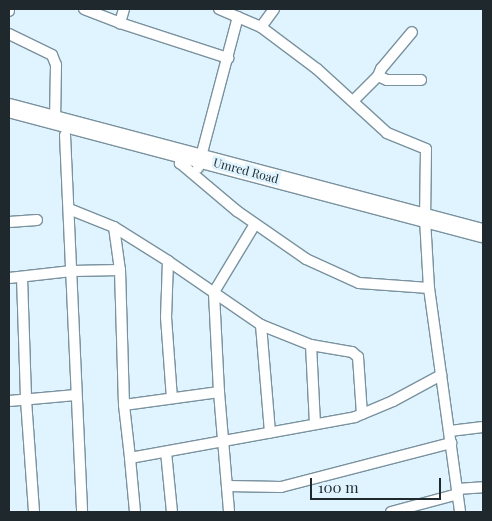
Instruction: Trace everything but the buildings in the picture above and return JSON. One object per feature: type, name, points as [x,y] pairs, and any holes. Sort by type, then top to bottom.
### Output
[{"type":"highway","points":[[9,108],[182,159]]},
{"type":"highway","points":[[9,119],[66,135],[200,163],[279,191],[483,233]]},
{"type":"highway","points":[[425,222],[483,243]]},
{"type":"street","points":[[84,9],[120,23],[228,58]]},
{"type":"street","points":[[120,23],[124,9]]},
{"type":"street","points":[[219,9],[236,13],[261,27],[317,69],[387,133],[426,149],[425,222],[429,288],[460,512]]},
{"type":"street","points":[[261,27],[274,9]]},
{"type":"street","points":[[200,163],[228,58],[236,13]]},
{"type":"street","points":[[353,102],[378,76],[381,68],[412,32]]},
{"type":"street","points":[[9,34],[52,55],[56,65],[55,121]]},
{"type":"street","points":[[378,76],[387,80],[421,80]]},
{"type":"street","points":[[66,135],[82,512]]},
{"type":"street","points":[[182,159],[255,224],[306,259],[359,283],[429,288]]},
{"type":"street","points":[[69,209],[114,227],[168,261],[261,325],[311,345],[352,352],[358,357],[362,414]]},
{"type":"street","points":[[9,222],[37,220]]},
{"type":"street","points":[[229,512],[219,392],[214,292],[255,224]]},
{"type":"street","points":[[114,227],[120,270],[124,404],[135,512]]},
{"type":"street","points":[[168,261],[166,317],[172,398]]},
{"type":"street","points":[[9,278],[72,271],[120,270]]},
{"type":"street","points":[[22,277],[26,400],[34,512]]},
{"type":"street","points":[[261,325],[270,432]]},
{"type":"street","points":[[311,345],[315,424]]},
{"type":"street","points":[[130,458],[362,414],[393,401],[442,375]]},
{"type":"street","points":[[124,404],[219,392]]},
{"type":"street","points":[[9,401],[76,395]]},
{"type":"street","points":[[450,431],[483,427]]},
{"type":"street","points":[[227,486],[281,487],[451,443]]},
{"type":"street","points":[[166,452],[172,512]]},
{"type":"street","points":[[391,512],[407,510],[458,492],[483,487]]}]
